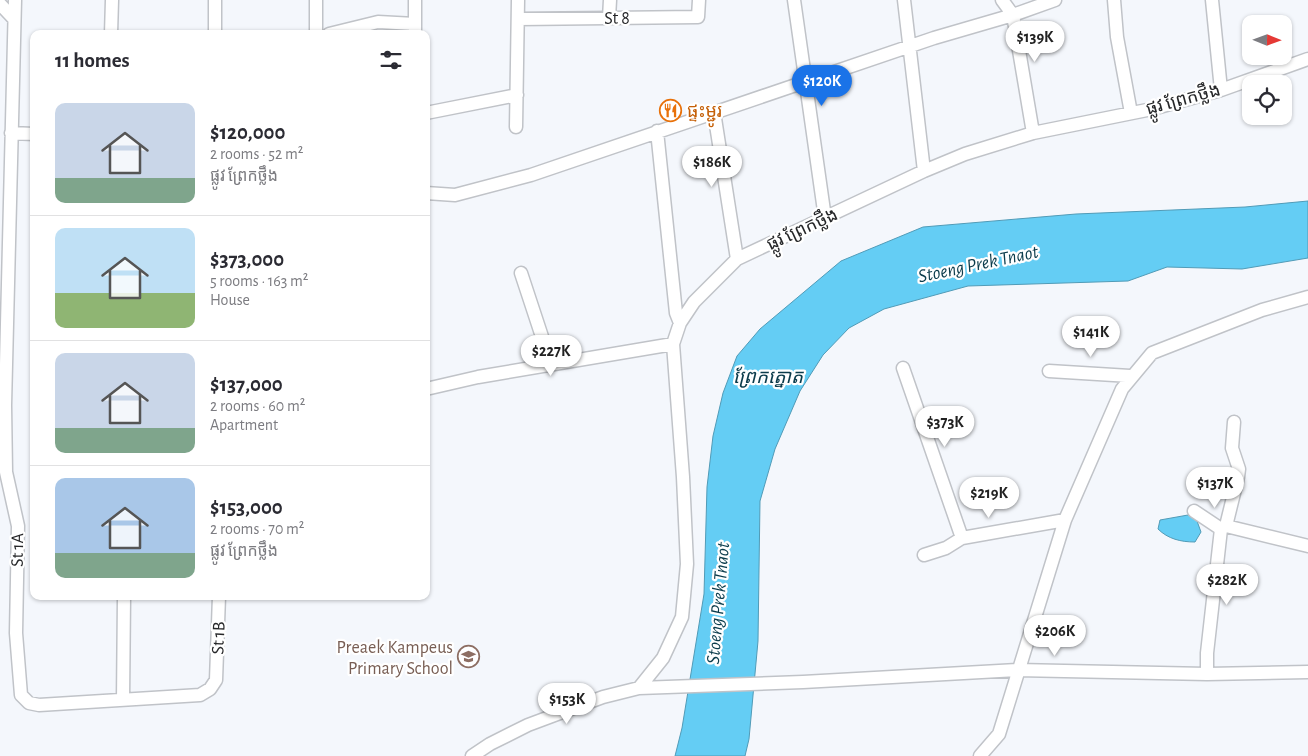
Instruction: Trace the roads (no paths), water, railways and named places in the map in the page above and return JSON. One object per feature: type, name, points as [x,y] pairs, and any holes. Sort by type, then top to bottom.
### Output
[{"type":"street","points":[[15,0],[11,132],[30,134]]},
{"type":"street","points":[[111,30],[112,0]]},
{"type":"street","points":[[215,0],[215,30]]},
{"type":"street","points":[[316,0],[316,30]]},
{"type":"street","points":[[345,30],[378,22],[415,29],[415,0]]},
{"type":"street","points":[[516,127],[518,0]]},
{"type":"street","points":[[609,18],[610,0]]},
{"type":"street","name":"St 8","points":[[518,19],[698,18],[699,0]]},
{"type":"street","points":[[794,0],[804,82],[825,218]]},
{"type":"street","points":[[904,0],[911,46],[924,170]]},
{"type":"street","points":[[1002,0],[1013,15],[1033,133]]},
{"type":"street","points":[[430,193],[454,195],[531,175],[911,46],[1013,15],[1055,0]]},
{"type":"street","points":[[1114,0],[1117,36],[1131,113]]},
{"type":"street","points":[[1212,0],[1221,90]]},
{"type":"street","points":[[0,4],[14,19]]},
{"type":"street","name":"ផ្លូវ ព្រែកថ្លឹង","points":[[639,688],[663,658],[682,617],[687,564],[683,477],[673,344],[680,323],[694,302],[737,260],[924,170],[965,154],[1033,133],[1131,113],[1221,90],[1308,59]]},
{"type":"street","points":[[430,112],[516,95]]},
{"type":"street","points":[[714,112],[737,260]]},
{"type":"street","points":[[657,131],[676,313],[680,323]]},
{"type":"street","name":"St 1A","points":[[11,132],[6,472],[18,526],[16,633],[21,695],[29,703],[38,705],[200,695],[210,689],[216,680]]},
{"type":"street","points":[[521,272],[551,364]]},
{"type":"street","points":[[980,756],[999,734],[1017,670],[1065,520],[1122,389],[1130,376],[1152,353],[1262,310],[1308,297]]},
{"type":"street","points":[[430,388],[551,364],[673,344]]},
{"type":"street","points":[[903,368],[962,538]]},
{"type":"street","points":[[1049,371],[1130,376]]},
{"type":"street","points":[[1207,674],[1207,654],[1224,528],[1239,469],[1232,448],[1234,422]]},
{"type":"street","points":[[1194,511],[1224,528],[1308,546]]},
{"type":"street","points":[[924,555],[946,548],[962,538],[1065,520]]},
{"type":"street","points":[[123,700],[124,600]]},
{"type":"street","name":"St 1B","points":[[216,680],[219,600]]},
{"type":"street","points":[[472,756],[490,744],[528,725],[603,697],[639,688],[803,682],[1017,670],[1207,674],[1308,672]]},
{"type":"water","name":"ព្រែកត្នោត","points":[[1308,201],[1308,258],[1242,269],[1167,267],[1128,281],[968,286],[884,309],[849,328],[823,355],[800,391],[775,449],[760,501],[758,641],[749,739],[745,756],[675,756],[682,728],[704,594],[707,487],[713,436],[723,393],[737,356],[760,329],[841,261],[923,227],[1076,214],[1245,207]]},
{"type":"water","points":[[1188,515],[1197,521],[1201,532],[1195,542],[1175,539],[1158,529],[1160,520]]},
{"type":"place","name":"ផ្ទះម្ជូរ","points":[[671,111]]},
{"type":"place","name":"Preaek Kampeus Primary School","points":[[469,657]]},
{"type":"water label","name":"Stoeng Prek Tnaot","points":[[978,263]]},
{"type":"water label","name":"Stoeng Prek Tnaot","points":[[717,603]]}]
